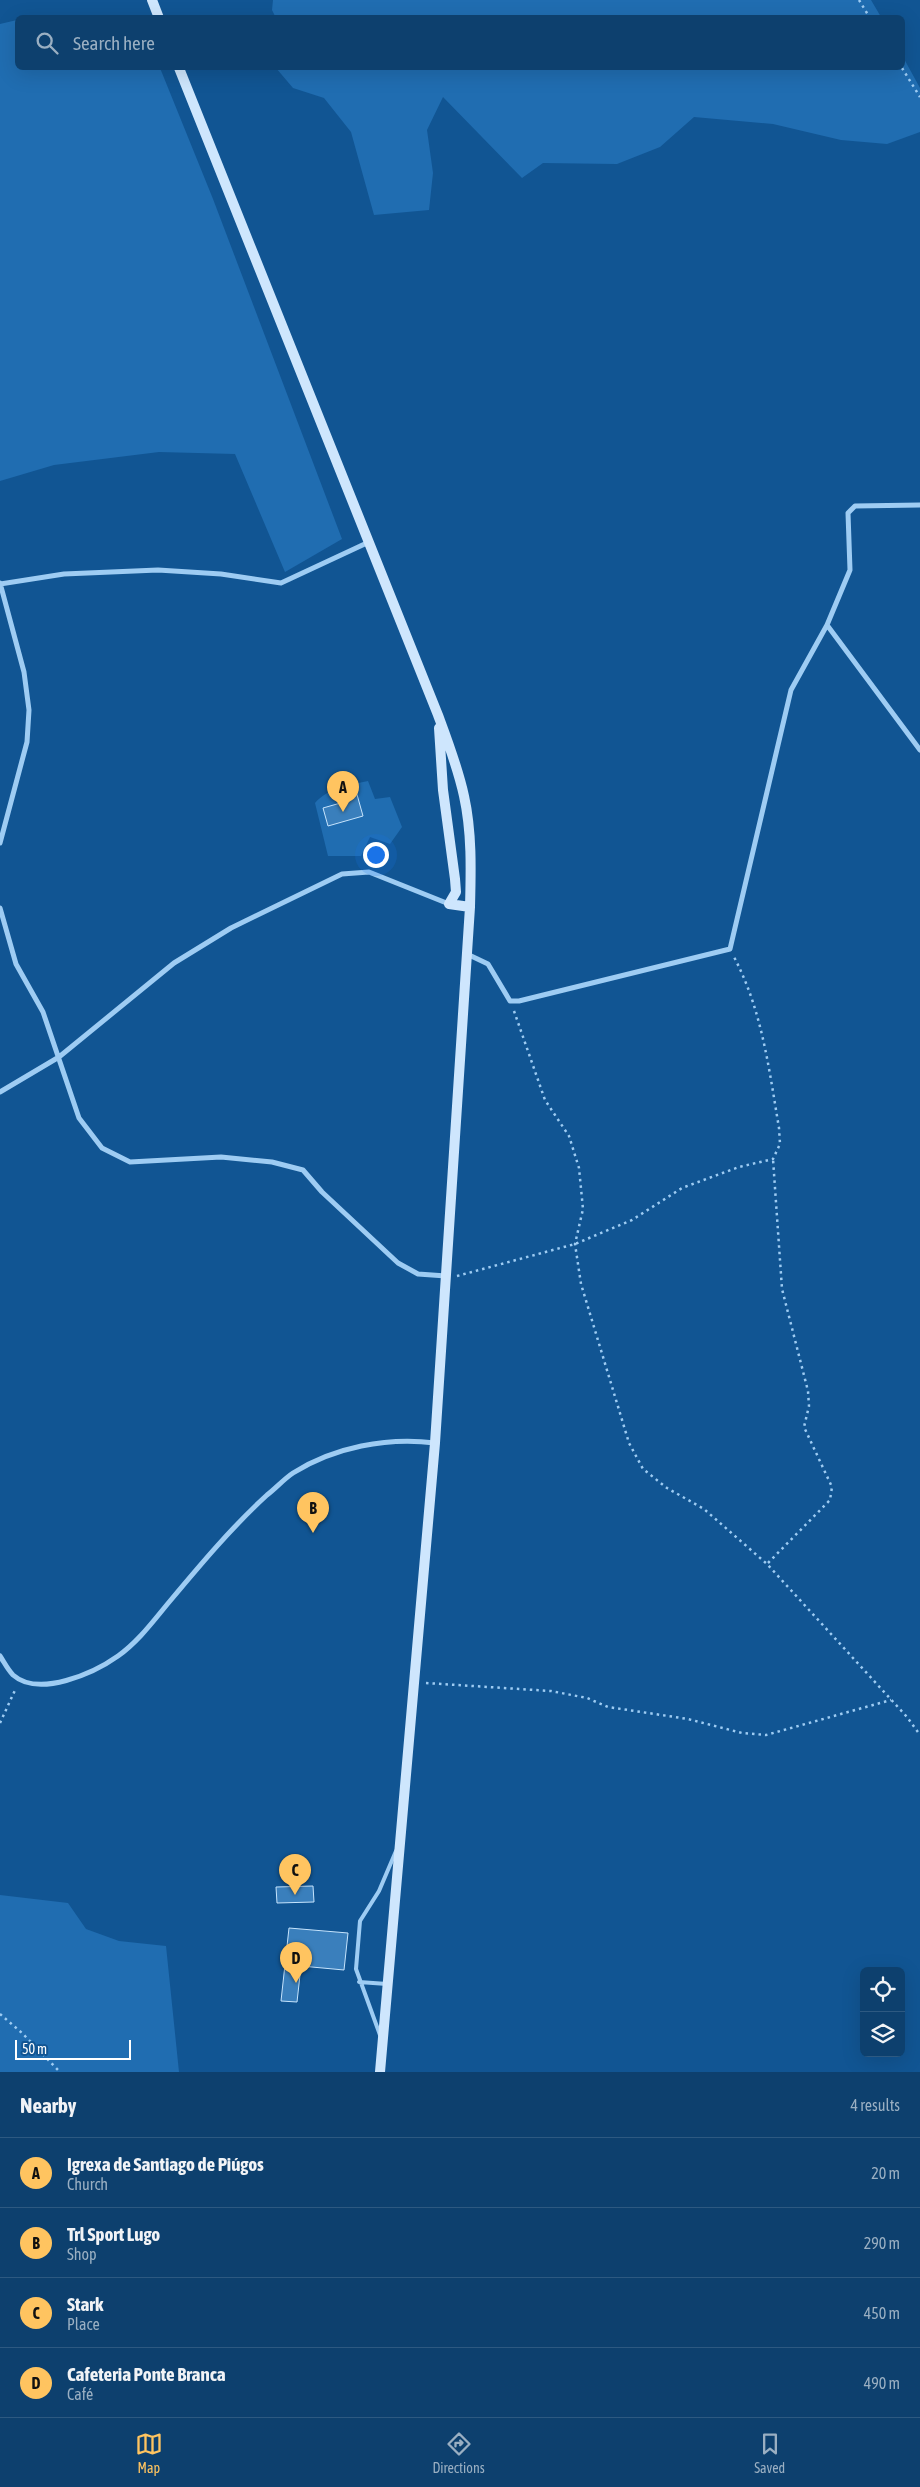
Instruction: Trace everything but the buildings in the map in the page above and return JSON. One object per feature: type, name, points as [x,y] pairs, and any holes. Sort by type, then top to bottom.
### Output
[{"type":"main road","points":[[152,0],[158,15]]},
{"type":"main road","points":[[180,70],[438,715],[453,755],[464,796],[468,824],[470,906],[435,1443],[380,2072]]},
{"type":"main road","points":[[438,715],[444,790],[456,892],[449,904],[470,906]]},
{"type":"street","points":[[466,954],[488,964],[510,1001],[543,996],[730,949],[791,690],[827,625],[850,570],[848,513],[855,506],[920,504]]},
{"type":"street","points":[[0,843],[16,775],[27,742],[29,710],[24,672],[0,584],[64,574],[158,570],[221,574],[281,583],[369,542]]},
{"type":"street","points":[[827,625],[920,750]]},
{"type":"street","points":[[0,1092],[59,1057],[174,963],[231,928],[342,874],[369,872],[449,904]]},
{"type":"street","points":[[0,908],[16,964],[43,1012],[79,1118],[102,1148],[130,1162],[221,1157],[272,1162],[302,1170],[322,1192],[398,1264],[418,1274],[446,1276]]},
{"type":"street","points":[[0,1656],[14,1675],[30,1683],[56,1684],[87,1673],[118,1656],[145,1631],[198,1567],[248,1512],[292,1473],[326,1456],[370,1444],[408,1440],[435,1443]]},
{"type":"lane","points":[[383,2042],[359,1982],[356,1969],[360,1921],[379,1891],[402,1837]]},
{"type":"lane","points":[[359,1982],[388,1984]]},
{"type":"path","points":[[860,0],[868,15]]},
{"type":"path","points":[[903,70],[920,97]]},
{"type":"path","points":[[730,949],[748,984],[762,1030],[779,1128],[780,1144],[773,1159],[782,1289],[808,1391],[809,1406],[804,1428],[832,1486],[830,1500],[767,1564]]},
{"type":"path","points":[[510,1001],[545,1100],[569,1136],[579,1168],[583,1209],[575,1244],[581,1284],[599,1351],[629,1443],[643,1469],[668,1488],[704,1509],[767,1564],[892,1700],[920,1735]]},
{"type":"path","points":[[446,1276],[463,1276],[575,1244],[632,1220],[682,1188],[739,1167],[773,1159]]},
{"type":"path","points":[[0,1723],[20,1678]]},
{"type":"path","points":[[415,1682],[551,1691],[587,1698],[608,1707],[688,1719],[742,1733],[766,1734],[892,1700]]},
{"type":"path","points":[[0,2014],[22,2033],[60,2072]]},
{"type":"shaded area","points":[[273,0],[871,0],[880,15],[274,15],[272,10]]},
{"type":"shaded area","points":[[15,20],[15,70],[161,70],[213,199],[342,539],[285,572],[235,454],[159,452],[54,465],[0,481],[0,24]]},
{"type":"shaded area","points":[[905,61],[920,88],[920,132],[887,144],[841,140],[773,124],[694,117],[660,147],[617,164],[543,163],[522,178],[443,97],[427,130],[433,173],[429,210],[374,215],[351,132],[324,98],[293,88],[278,70],[905,70]]},
{"type":"shaded area","points":[[368,781],[375,799],[390,797],[402,827],[390,844],[370,837],[361,856],[328,856],[315,803],[332,791]]},
{"type":"shaded area","points":[[0,1895],[68,1903],[86,1929],[119,1941],[166,1946],[179,2072],[0,2072]]},
{"type":"place","name":"Igrexa de Santiago de Piúgos","points":[[343,812]]},
{"type":"place","name":"Trl Sport Lugo","points":[[313,1533]]},
{"type":"place","name":"Stark","points":[[295,1895]]},
{"type":"place","name":"Cafeteria Ponte Branca","points":[[296,1983]]}]
